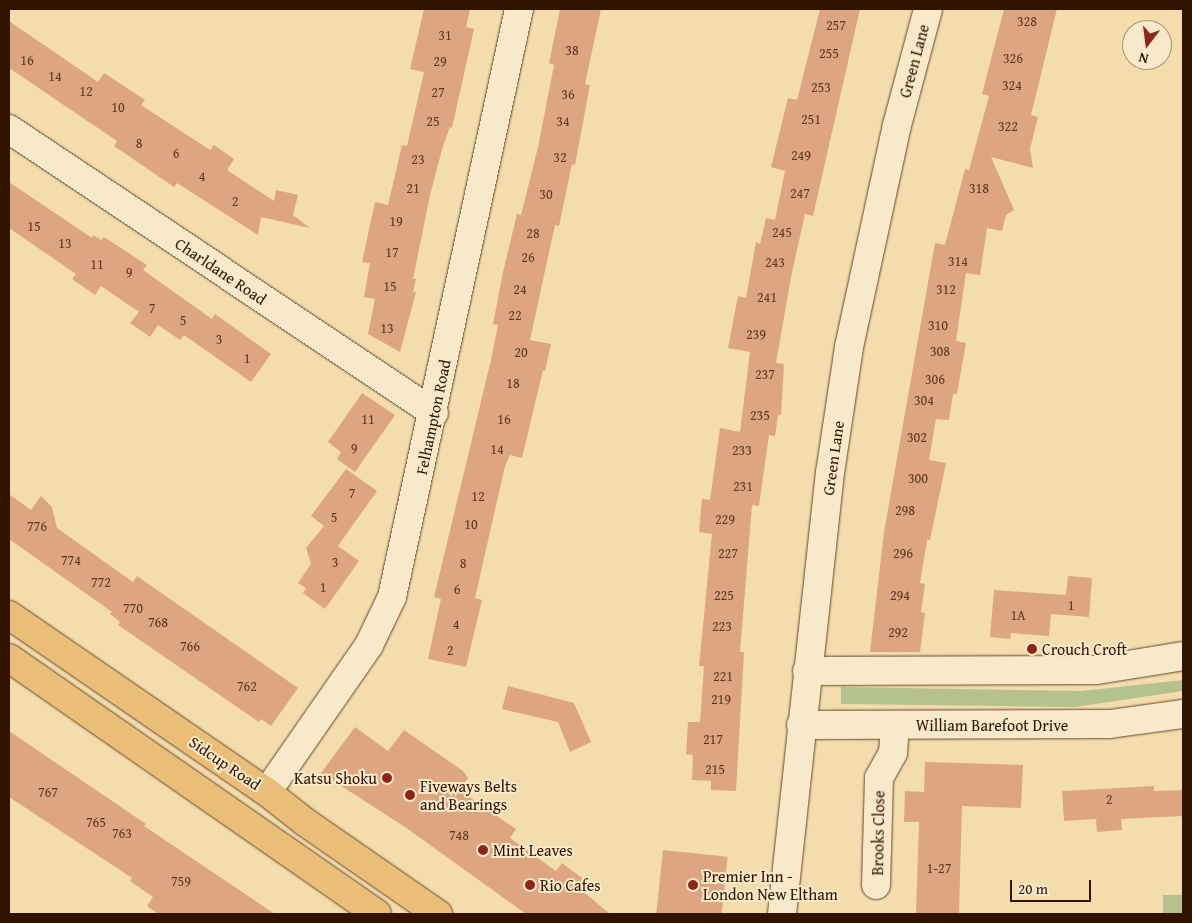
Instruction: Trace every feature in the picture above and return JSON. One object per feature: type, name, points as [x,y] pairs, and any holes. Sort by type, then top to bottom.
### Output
[{"type":"highway","name":"Sidcup Road","points":[[9,615],[268,792],[305,822],[438,914]]},
{"type":"highway","points":[[9,658],[377,914]]},
{"type":"street","name":"Felhampton Road","points":[[268,792],[293,759],[369,645],[392,597],[434,413],[519,9]]},
{"type":"street","name":"Green Lane","points":[[782,914],[801,725],[830,473],[849,347],[897,125],[928,9]]},
{"type":"street","name":"Charldane Road","points":[[9,129],[434,413]]},
{"type":"street","points":[[807,671],[1096,670],[1183,656]]},
{"type":"street","name":"William Barefoot Drive","points":[[801,725],[1110,724],[1183,714]]},
{"type":"street","name":"Brooks Close","points":[[876,885],[879,778],[893,753],[895,725]]},
{"type":"green space","points":[[1183,680],[1183,691],[1075,707],[841,704],[841,687],[1082,691]]},
{"type":"green space","points":[[1163,895],[1183,895],[1183,914],[1163,914]]},
{"type":"building","points":[[424,9],[470,9],[466,27],[474,29],[452,128],[450,127],[443,146],[430,195],[413,279],[416,279],[413,292],[416,292],[400,352],[368,334],[375,299],[364,297],[370,263],[362,262],[375,202],[388,205],[402,145],[407,146],[424,72],[410,69]]},
{"type":"building","points":[[560,9],[601,9],[585,84],[590,85],[575,165],[572,164],[559,226],[555,225],[530,340],[551,344],[522,458],[510,455],[505,466],[475,598],[482,600],[466,667],[428,659],[441,599],[434,597],[491,360],[498,325],[493,324],[503,272],[517,214],[521,215],[538,147],[554,65],[549,63]]},
{"type":"building","points":[[820,9],[860,9],[813,216],[805,214],[791,277],[776,363],[784,364],[781,415],[778,415],[775,436],[769,435],[759,506],[752,505],[740,652],[744,652],[736,791],[711,790],[711,781],[692,780],[693,755],[686,754],[688,722],[700,722],[704,666],[699,666],[712,534],[699,532],[702,499],[710,500],[720,428],[740,432],[750,352],[728,348],[738,296],[746,298],[756,242],[760,244],[766,218],[775,220],[785,171],[771,167],[788,98],[797,100]]},
{"type":"building","points":[[1004,9],[1057,9],[1031,115],[1038,117],[1030,149],[1033,168],[991,157],[1014,210],[1006,215],[1002,231],[987,228],[980,275],[966,273],[956,341],[966,343],[957,394],[953,394],[949,420],[936,419],[929,460],[946,463],[930,540],[927,540],[920,583],[925,584],[921,612],[925,613],[920,652],[870,652],[884,532],[935,243],[945,245],[965,169],[969,170],[989,96],[982,94]]},
{"type":"building","points":[[9,21],[98,82],[104,73],[145,100],[141,105],[210,150],[214,145],[234,159],[227,170],[274,201],[276,190],[298,195],[293,215],[310,228],[261,217],[258,235],[177,183],[174,187],[114,146],[117,141],[9,68]]},
{"type":"building","points":[[9,182],[92,238],[93,235],[101,240],[104,237],[147,265],[143,270],[212,319],[215,314],[271,354],[251,382],[184,335],[180,340],[158,325],[150,337],[130,323],[139,312],[101,286],[95,295],[72,279],[76,274],[9,228]]},
{"type":"building","points":[[362,393],[395,415],[355,472],[337,459],[341,452],[328,442]]},
{"type":"building","points":[[346,469],[377,491],[338,546],[359,561],[325,609],[303,593],[306,588],[298,583],[311,564],[306,548],[324,526],[311,516]]},
{"type":"building","points":[[9,494],[31,510],[41,496],[52,507],[57,528],[133,582],[137,576],[298,688],[271,726],[261,719],[259,722],[118,625],[120,622],[110,614],[112,612],[9,539]]},
{"type":"building","points":[[1068,576],[1092,578],[1089,617],[1051,614],[1049,636],[1011,633],[1010,639],[990,637],[994,590],[1066,595]]},
{"type":"building","points":[[508,686],[574,703],[591,742],[570,752],[558,722],[502,709]]},
{"type":"building","points":[[355,727],[388,751],[404,730],[463,771],[468,778],[459,790],[516,829],[510,838],[556,871],[562,863],[586,881],[580,889],[610,914],[526,914],[405,827],[321,773]]},
{"type":"building","points":[[9,731],[146,824],[144,826],[275,914],[158,914],[147,906],[153,897],[130,881],[132,878],[9,797]]},
{"type":"building","points":[[925,762],[1023,765],[1021,808],[962,806],[959,914],[916,914],[919,822],[904,822],[905,791],[924,792]]},
{"type":"building","points":[[1154,786],[1154,791],[1183,790],[1183,816],[1121,819],[1122,830],[1097,832],[1096,819],[1064,821],[1062,791]]},
{"type":"building","name":"Premier Inn - London New Eltham","points":[[663,850],[728,857],[722,914],[656,914]]},
{"type":"place","name":"Crouch Croft","points":[[1032,649]]},
{"type":"place","name":"Katsu Shoku","points":[[387,778]]},
{"type":"place","name":"Fiveways Belts and Bearings","points":[[410,795]]},
{"type":"place","name":"Mint Leaves","points":[[483,850]]},
{"type":"place","name":"Rio Cafes","points":[[530,885]]},
{"type":"place","name":"Premier Inn - London New Eltham","points":[[693,885]]}]
